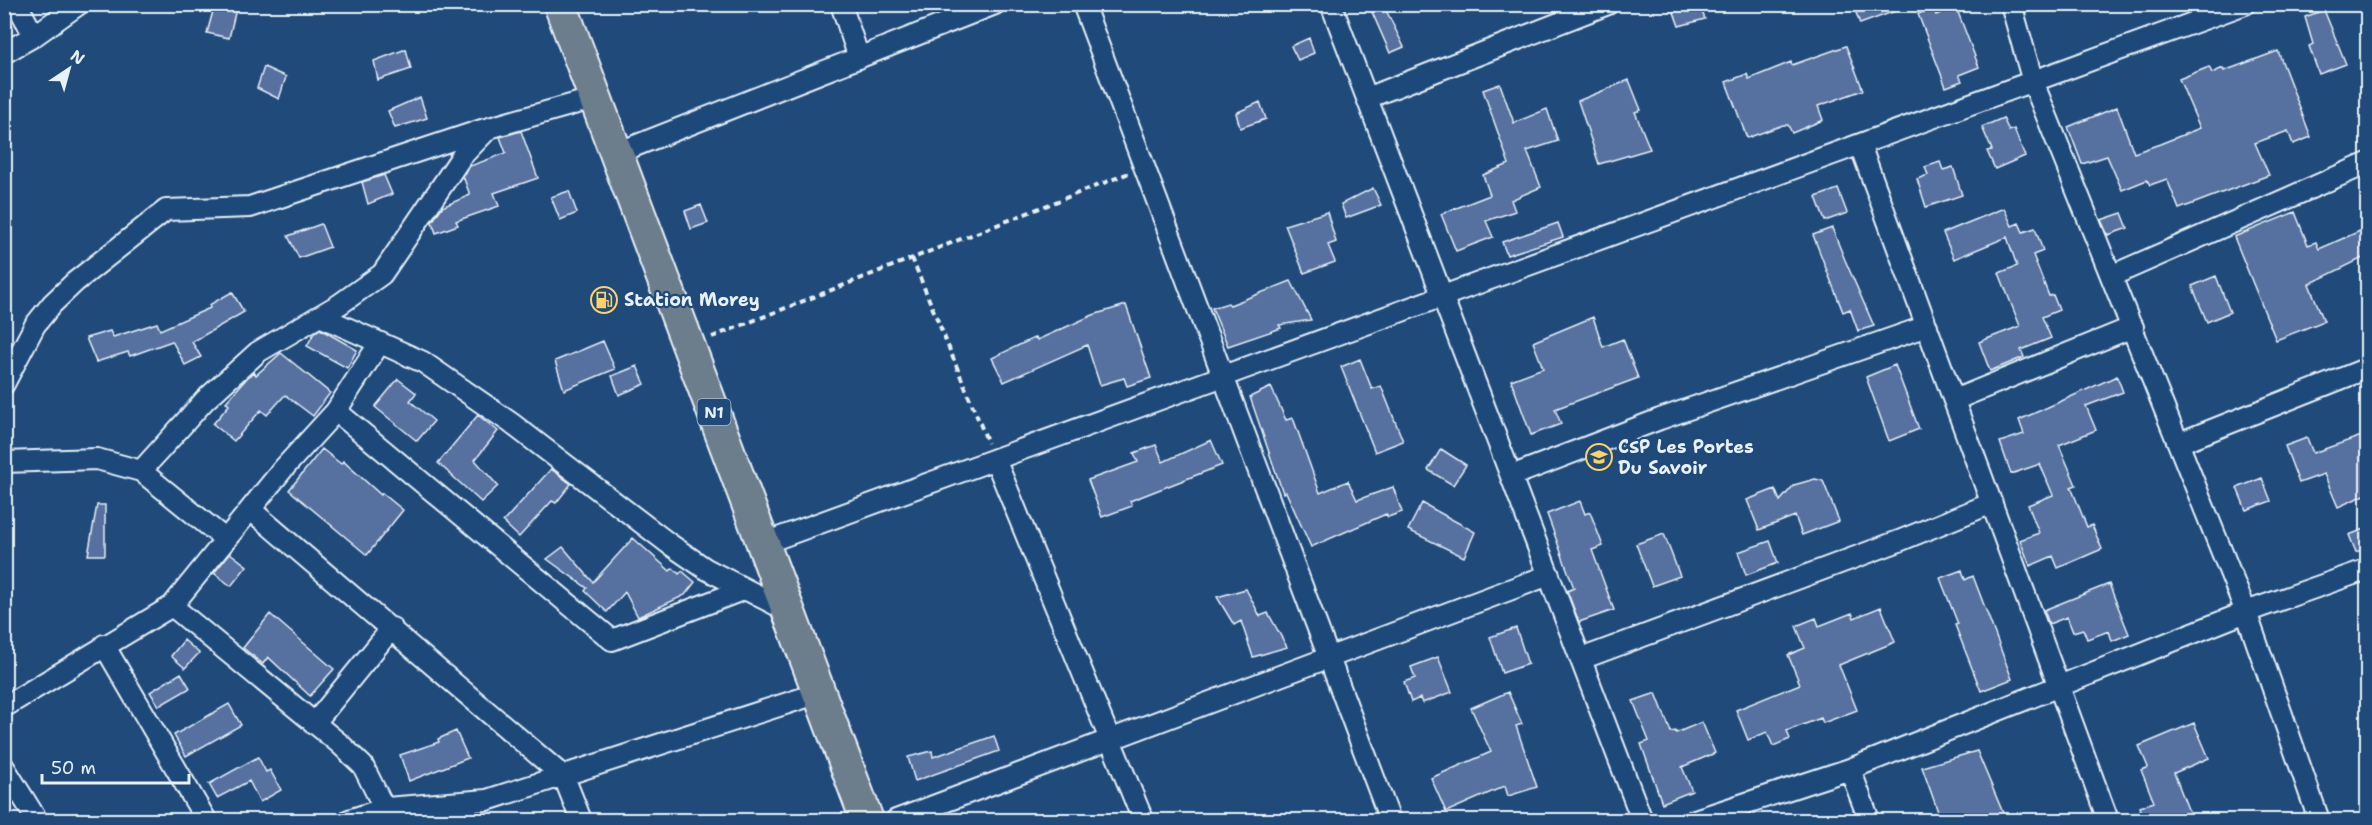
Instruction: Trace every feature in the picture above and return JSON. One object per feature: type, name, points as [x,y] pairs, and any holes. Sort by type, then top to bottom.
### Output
[{"type":"main road","name":"N1","points":[[560,4],[867,820]]},
{"type":"street","points":[[17,4],[34,36]]},
{"type":"street","points":[[4,52],[34,36],[79,4]]},
{"type":"street","points":[[841,4],[859,58]]},
{"type":"street","points":[[617,153],[995,4]]},
{"type":"street","points":[[1083,4],[1390,820]]},
{"type":"street","points":[[1331,4],[1642,820]]},
{"type":"street","points":[[1367,98],[1608,4]]},
{"type":"street","points":[[2011,4],[2033,82],[2246,612],[2319,820]]},
{"type":"street","points":[[762,544],[2245,4]]},
{"type":"street","points":[[4,384],[35,325],[52,304],[75,282],[166,210],[250,207],[489,128],[595,98]]},
{"type":"street","points":[[141,471],[205,400],[258,352],[320,316],[382,274],[462,156],[489,128]]},
{"type":"street","points":[[1860,145],[2108,820]]},
{"type":"street","points":[[2111,276],[2367,163]]},
{"type":"street","points":[[320,316],[423,362],[511,423],[668,543],[706,569],[788,611]]},
{"type":"street","points":[[1511,476],[1660,419],[1926,326]]},
{"type":"street","points":[[1954,400],[2133,327]]},
{"type":"street","points":[[4,707],[172,606],[283,469],[336,411],[379,344]]},
{"type":"street","points":[[2179,443],[2367,368]]},
{"type":"street","points":[[336,411],[612,640],[745,589]]},
{"type":"street","points":[[4,462],[97,459],[141,471],[226,540]]},
{"type":"street","points":[[995,459],[1143,820]]},
{"type":"street","points":[[1581,659],[1899,541],[1992,503]]},
{"type":"street","points":[[251,510],[564,777],[581,820]]},
{"type":"street","points":[[1695,820],[1850,769],[2246,612],[2367,568]]},
{"type":"street","points":[[896,820],[1549,575]]},
{"type":"street","points":[[172,606],[363,766],[388,814]]},
{"type":"street","points":[[314,724],[392,628]]},
{"type":"street","points":[[104,645],[206,820]]},
{"type":"street","points":[[349,820],[487,801],[819,693]]},
{"type":"street","points":[[4,767],[37,820]]},
{"type":"street","points":[[1850,769],[1869,820]]},
{"type":"path","points":[[689,345],[1144,167]]},
{"type":"path","points":[[912,258],[995,459]]},
{"type":"building","points":[[215,4],[236,9],[229,38],[207,33]]},
{"type":"building","points":[[1671,4],[1699,4],[1705,19],[1679,26]]},
{"type":"building","points":[[1853,4],[1909,4],[1909,6],[1860,24]]},
{"type":"building","points":[[1384,6],[1404,47],[1390,53],[1372,12]]},
{"type":"building","points":[[1956,7],[1979,67],[1959,75],[1962,81],[1946,87],[1918,14],[1933,8],[1936,15]]},
{"type":"building","points":[[2324,10],[2346,64],[2319,74],[2309,46],[2313,44],[2305,17]]},
{"type":"building","points":[[1309,38],[1314,53],[1298,60],[1291,46]]},
{"type":"building","points":[[1846,46],[1863,90],[1818,106],[1823,120],[1792,133],[1788,125],[1783,125],[1747,138],[1726,82],[1747,74],[1749,79],[1791,62],[1792,65]]},
{"type":"building","points":[[406,49],[411,69],[378,80],[374,61]]},
{"type":"building","points":[[2278,51],[2311,137],[2293,144],[2288,131],[2255,143],[2269,175],[2179,209],[2167,179],[2150,185],[2147,180],[2122,190],[2107,156],[2082,164],[2068,127],[2117,107],[2134,153],[2160,144],[2200,128],[2179,79],[2209,67],[2212,73],[2223,68],[2224,71]]},
{"type":"building","points":[[264,67],[286,77],[279,99],[257,88]]},
{"type":"building","points":[[1629,80],[1641,110],[1635,112],[1650,149],[1599,164],[1578,101]]},
{"type":"building","points":[[1500,84],[1514,123],[1547,109],[1558,141],[1527,151],[1541,187],[1511,200],[1515,211],[1486,221],[1493,237],[1456,251],[1441,214],[1490,195],[1483,175],[1509,164],[1483,90]]},
{"type":"building","points":[[420,97],[427,118],[395,128],[388,111]]},
{"type":"building","points":[[1260,102],[1266,119],[1240,128],[1236,113]]},
{"type":"building","points":[[2003,118],[2009,131],[2014,129],[2025,156],[1995,169],[1987,151],[1992,150],[1982,127]]},
{"type":"building","points":[[521,131],[538,178],[494,193],[499,206],[456,221],[458,225],[436,233],[432,222],[442,207],[470,195],[463,176],[470,166],[506,153],[500,137]]},
{"type":"building","points":[[1940,162],[1943,170],[1953,167],[1962,195],[1926,207],[1917,179],[1928,175],[1925,167]]},
{"type":"building","points":[[384,175],[392,194],[368,204],[362,182]]},
{"type":"building","points":[[1373,188],[1381,205],[1346,218],[1341,204]]},
{"type":"building","points":[[1838,189],[1847,213],[1825,221],[1816,197]]},
{"type":"building","points":[[569,191],[577,213],[560,220],[551,197]]},
{"type":"building","points":[[701,205],[708,223],[691,229],[685,211]]},
{"type":"building","points":[[2004,208],[2012,226],[2019,223],[2023,232],[2035,228],[2043,251],[2033,255],[2049,296],[2053,295],[2059,310],[2042,317],[2051,338],[2021,350],[2024,357],[1990,371],[1979,342],[2020,326],[1999,273],[2017,266],[2007,237],[1954,259],[1943,233]]},
{"type":"building","points":[[1327,212],[1336,242],[1328,245],[1335,262],[1304,273],[1285,225]]},
{"type":"building","points":[[2295,212],[2308,245],[2316,242],[2319,249],[2367,228],[2367,256],[2309,284],[2324,321],[2276,340],[2234,237]]},
{"type":"building","points":[[2122,213],[2128,228],[2108,235],[2101,220]]},
{"type":"building","points":[[1558,223],[1563,237],[1507,255],[1502,242]]},
{"type":"building","points":[[321,224],[330,247],[299,258],[288,236]]},
{"type":"building","points":[[1832,228],[1874,326],[1858,331],[1850,309],[1843,312],[1813,235]]},
{"type":"building","points":[[2216,276],[2230,312],[2207,322],[2192,286]]},
{"type":"building","points":[[1291,281],[1311,320],[1279,325],[1281,328],[1228,346],[1212,308],[1228,303],[1230,305]]},
{"type":"building","points":[[232,292],[244,312],[192,342],[201,357],[185,365],[172,341],[130,356],[128,352],[96,362],[86,338],[110,331],[113,337],[157,323],[160,330],[210,308],[209,305]]},
{"type":"building","points":[[1126,305],[1151,378],[1127,386],[1124,378],[1100,385],[1087,345],[1004,382],[992,358],[1036,337],[1037,340],[1093,315]]},
{"type":"building","points":[[1593,317],[1603,347],[1623,339],[1638,378],[1555,409],[1561,424],[1531,435],[1511,380],[1543,368],[1533,342]]},
{"type":"building","points":[[320,329],[357,350],[347,368],[307,346],[314,333]]},
{"type":"building","points":[[603,341],[615,369],[564,390],[555,361]]},
{"type":"building","points":[[281,353],[330,393],[313,416],[285,395],[267,415],[261,410],[234,441],[213,424],[229,405],[226,402],[247,378],[254,372],[256,375]]},
{"type":"building","points":[[1360,359],[1372,389],[1381,386],[1403,441],[1375,452],[1341,367]]},
{"type":"building","points":[[1895,365],[1919,429],[1889,441],[1866,377]]},
{"type":"building","points":[[637,366],[645,384],[619,395],[612,376]]},
{"type":"building","points":[[2117,376],[2123,392],[2086,406],[2096,430],[2059,445],[2076,485],[2071,487],[2087,527],[2092,525],[2102,549],[2058,568],[2053,556],[2030,566],[2020,540],[2039,533],[2028,505],[2053,495],[2040,464],[2011,474],[2000,442],[2024,434],[2019,420]]},
{"type":"building","points":[[398,379],[416,393],[410,401],[434,421],[417,441],[375,407]]},
{"type":"building","points":[[1271,387],[1286,420],[1293,418],[1320,493],[1348,481],[1357,500],[1393,487],[1402,512],[1388,517],[1386,514],[1311,547],[1286,492],[1283,493],[1250,397]]},
{"type":"building","points":[[478,415],[498,431],[475,460],[498,486],[481,502],[438,463]]},
{"type":"building","points":[[2367,434],[2367,494],[2338,507],[2324,474],[2299,483],[2285,446],[2307,438],[2313,453]]},
{"type":"building","points":[[1211,440],[1222,465],[1130,501],[1132,506],[1102,517],[1088,480],[1138,462],[1134,453],[1156,445],[1163,462]]},
{"type":"building","points":[[322,449],[341,464],[343,461],[381,495],[382,493],[403,510],[367,555],[289,490]]},
{"type":"building","points":[[1441,449],[1466,465],[1453,485],[1428,470]]},
{"type":"building","points":[[551,469],[571,484],[556,503],[552,501],[519,537],[503,522]]},
{"type":"building","points":[[2262,478],[2271,501],[2246,510],[2237,488]]},
{"type":"building","points":[[1815,479],[1823,481],[1839,521],[1802,535],[1795,516],[1759,530],[1747,500],[1775,489],[1780,501],[1794,485]]},
{"type":"building","points":[[1580,501],[1585,514],[1590,512],[1603,546],[1592,550],[1614,610],[1579,622],[1567,591],[1574,588],[1547,514]]},
{"type":"building","points":[[1422,503],[1475,532],[1464,557],[1408,530]]},
{"type":"building","points":[[97,505],[105,505],[105,555],[88,555]]},
{"type":"building","points":[[2367,528],[2367,548],[2356,552],[2349,535]]},
{"type":"building","points":[[1664,534],[1680,576],[1652,586],[1636,544]]},
{"type":"building","points":[[633,538],[670,571],[673,568],[679,574],[682,571],[695,582],[685,595],[638,617],[625,592],[607,612],[585,591],[587,588],[547,559],[563,547],[593,582]]},
{"type":"building","points":[[1770,541],[1778,563],[1746,575],[1738,552]]},
{"type":"building","points":[[230,553],[247,566],[231,586],[214,573]]},
{"type":"building","points":[[1962,570],[1965,580],[1973,576],[2012,679],[1981,691],[1955,625],[1958,624],[1940,578]]},
{"type":"building","points":[[2109,584],[2129,634],[2112,641],[2109,631],[2087,639],[2083,629],[2073,632],[2067,617],[2049,624],[2044,610]]},
{"type":"building","points":[[1246,589],[1260,616],[1268,613],[1287,647],[1253,657],[1241,621],[1234,625],[1217,597]]},
{"type":"building","points":[[1881,607],[1895,642],[1839,665],[1857,710],[1823,723],[1821,718],[1787,731],[1790,739],[1773,746],[1767,732],[1748,740],[1736,710],[1800,684],[1788,655],[1805,648],[1796,626],[1816,618],[1819,626],[1852,613],[1854,618]]},
{"type":"building","points":[[270,614],[334,669],[310,696],[268,657],[263,664],[243,648]]},
{"type":"building","points":[[1516,628],[1528,664],[1502,673],[1490,637]]},
{"type":"building","points":[[184,640],[199,653],[185,668],[171,656]]},
{"type":"building","points":[[1438,657],[1452,692],[1422,703],[1420,698],[1411,702],[1404,682],[1415,678],[1411,667]]},
{"type":"building","points":[[181,673],[190,688],[159,706],[150,692]]},
{"type":"building","points":[[1508,692],[1522,724],[1516,726],[1537,787],[1508,796],[1505,786],[1446,812],[1431,778],[1491,752],[1471,708]]},
{"type":"building","points":[[1656,693],[1671,732],[1676,733],[1702,722],[1715,753],[1682,767],[1692,791],[1662,803],[1641,744],[1649,741],[1633,701]]},
{"type":"building","points":[[229,704],[241,725],[186,756],[174,735]]},
{"type":"building","points":[[2194,723],[2209,758],[2174,773],[2191,817],[2180,820],[2145,820],[2139,807],[2154,802],[2141,770],[2148,767],[2139,746]]},
{"type":"building","points":[[456,731],[468,758],[409,781],[400,755],[439,742],[438,739]]},
{"type":"building","points":[[994,736],[999,751],[915,781],[908,757],[932,751],[933,757]]},
{"type":"building","points":[[1977,751],[2006,820],[1941,820],[1922,767]]},
{"type":"building","points":[[258,757],[266,772],[270,770],[281,790],[260,802],[249,781],[217,798],[209,784]]},
{"type":"place","name":"Station Morey","points":[[604,300]]},
{"type":"place","name":"CSP Les Portes Du Savoir","points":[[1599,457]]}]
